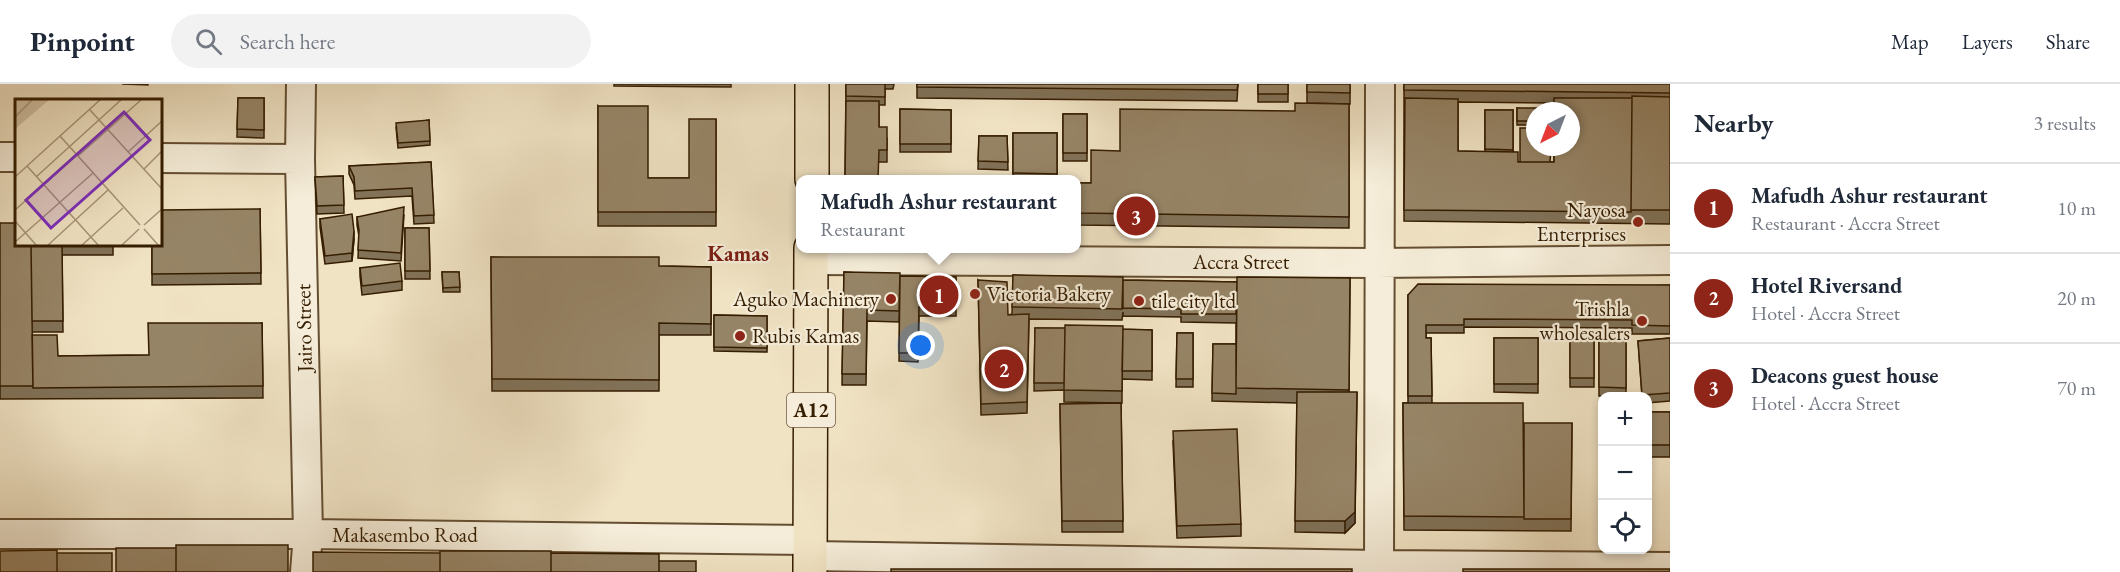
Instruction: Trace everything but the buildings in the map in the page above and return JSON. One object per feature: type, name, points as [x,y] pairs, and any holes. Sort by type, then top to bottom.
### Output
[{"type":"highway","points":[[812,84],[812,175]]},
{"type":"highway","name":"A12","points":[[810,556],[811,254]]},
{"type":"street","name":"Jairo Street","points":[[301,84],[300,159],[308,534],[305,572]]},
{"type":"street","points":[[1379,568],[1380,84]]},
{"type":"street","points":[[162,158],[300,159]]},
{"type":"street","name":"Accra Street","points":[[811,254],[1378,263],[1670,260]]},
{"type":"street","name":"Makasembo Road","points":[[0,534],[308,534],[810,556],[1379,568],[1670,567]]},
{"type":"place","name":"Deacons guest house","points":[[1136,216]]},
{"type":"place","name":"Nayosa Enterprises","points":[[1638,222]]},
{"type":"place","name":"Victoria Bakery","points":[[975,294]]},
{"type":"place","name":"Mafudh Ashur restaurant","points":[[939,295]]},
{"type":"place","name":"Aguko Machinery","points":[[891,299]]},
{"type":"place","name":"tile city ltd","points":[[1139,301]]},
{"type":"place","name":"Trishla wholesalers","points":[[1642,321]]},
{"type":"place","name":"Rubis Kamas","points":[[740,336]]},
{"type":"place","name":"Hotel Riversand","points":[[1004,369]]},
{"type":"district","name":"Kamas","points":[[738,253]]}]
